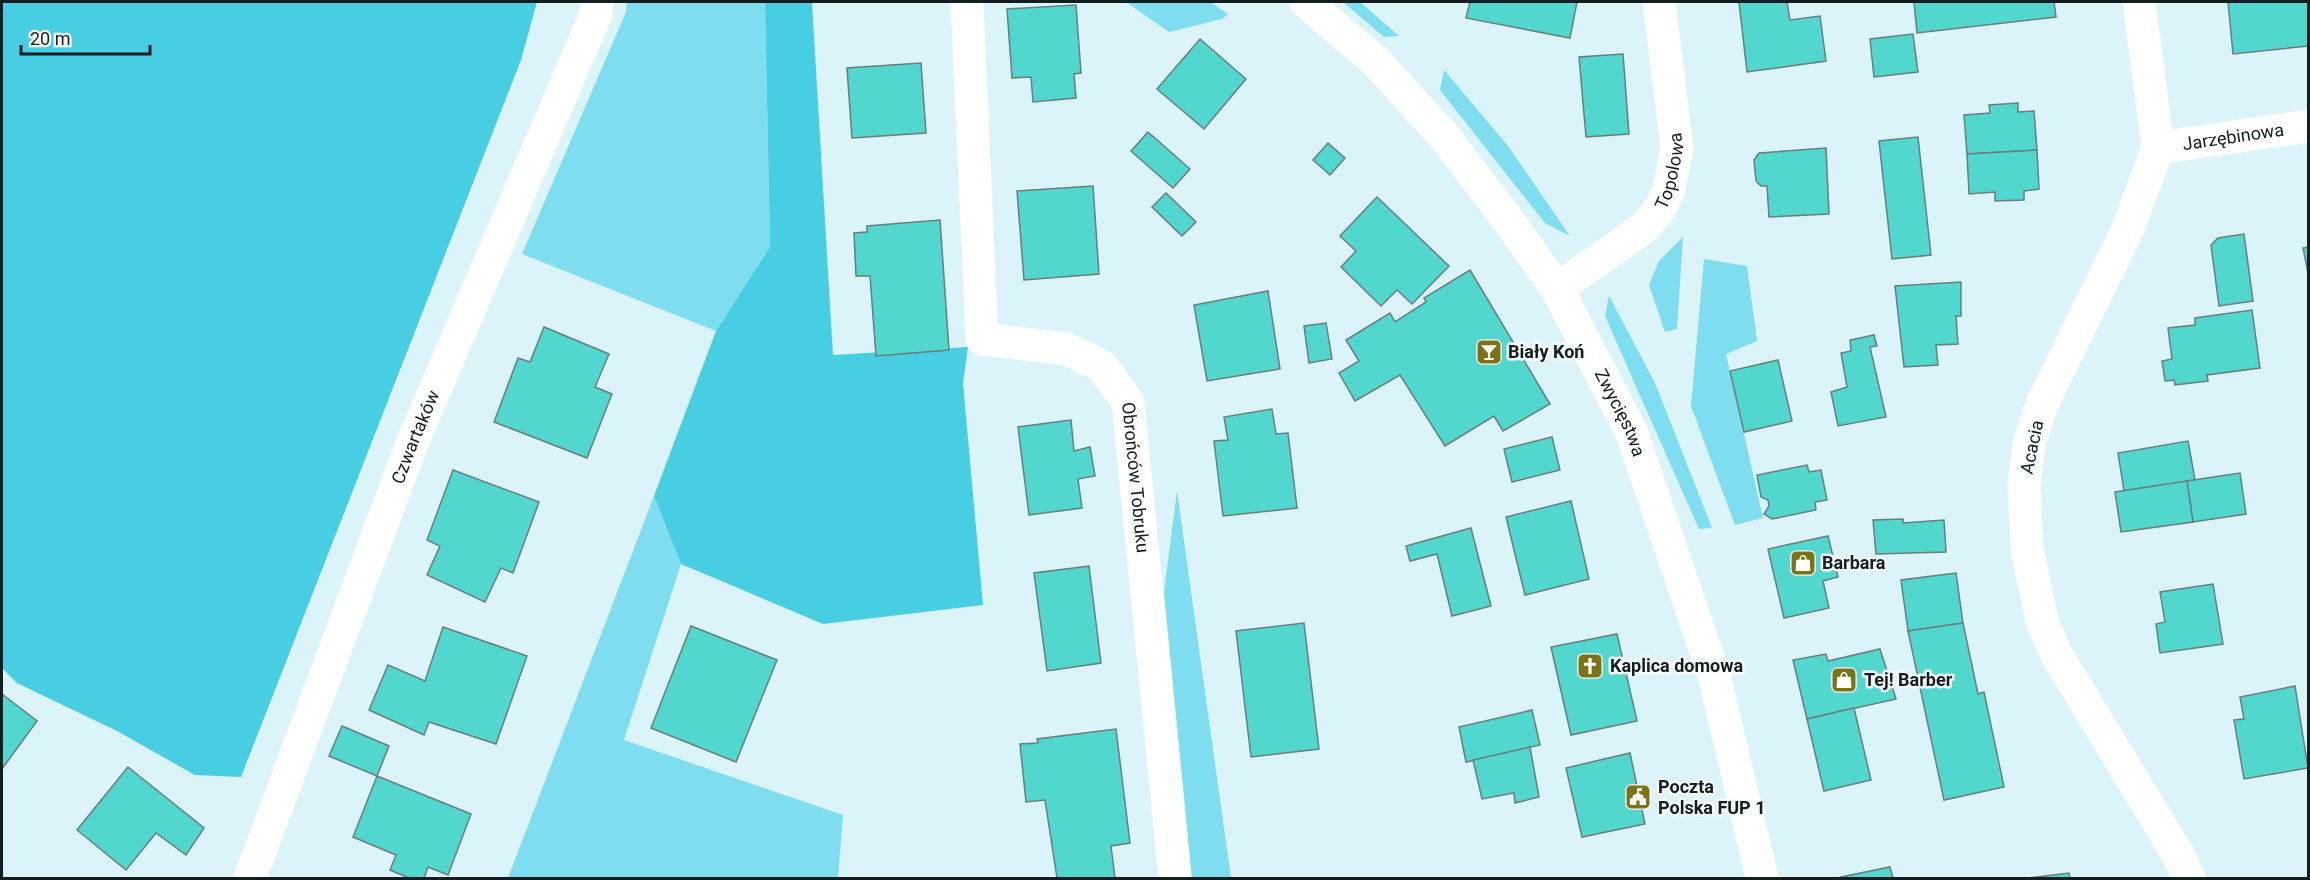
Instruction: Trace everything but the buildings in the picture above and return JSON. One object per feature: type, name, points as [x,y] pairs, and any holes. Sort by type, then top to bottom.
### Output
[{"type":"street","name":"Czwartaków","points":[[255,877],[411,446],[596,14],[597,2]]},
{"type":"street","name":"Obrońców Tobruku","points":[[966,2],[982,339],[1067,349],[1102,366],[1128,402],[1176,879]]},
{"type":"street","name":"Zwycięstwa","points":[[1306,2],[1375,61],[1444,136],[1508,220],[1557,289],[1631,431],[1714,675],[1762,879]]},
{"type":"street","name":"Topolowa","points":[[1557,289],[1645,227],[1660,209],[1669,189],[1677,148],[1659,2]]},
{"type":"street","name":"Acacia","points":[[2139,2],[2158,148],[2127,231],[2042,404],[2029,444],[2024,484],[2026,549],[2042,621],[2055,652],[2177,853],[2189,879]]},
{"type":"street","name":"Jarzębinowa","points":[[2158,148],[2308,126]]},
{"type":"shaded area","points":[[2,2],[537,2],[521,60],[241,777],[195,775],[117,731],[17,683],[2,668]]},
{"type":"shaded area","points":[[627,2],[765,2],[770,247],[716,331],[522,254],[626,12]]},
{"type":"shaded area","points":[[765,2],[812,2],[833,355],[968,347],[963,383],[983,605],[823,624],[681,564],[654,496],[716,331],[770,247]]},
{"type":"shaded area","points":[[1126,2],[1210,2],[1228,14],[1222,19],[1169,32]]},
{"type":"shaded area","points":[[1343,2],[1360,2],[1399,36],[1384,37]]},
{"type":"shaded area","points":[[1444,70],[1508,146],[1570,236],[1545,223],[1440,90]]},
{"type":"shaded area","points":[[1683,237],[1677,329],[1665,332],[1649,285],[1659,261]]},
{"type":"shaded area","points":[[1704,259],[1747,266],[1757,341],[1726,354],[1763,518],[1735,525],[1691,406]]},
{"type":"shaded area","points":[[1609,296],[1655,383],[1712,528],[1699,529],[1605,316]]},
{"type":"shaded area","points":[[1177,491],[1231,878],[1192,878],[1164,592]]},
{"type":"shaded area","points":[[654,496],[681,564],[624,740],[843,815],[838,878],[508,878]]},
{"type":"place","name":"Biały Koń","points":[[1489,352]]},
{"type":"place","name":"Barbara","points":[[1803,563]]},
{"type":"place","name":"Kaplica domowa","points":[[1590,666]]},
{"type":"place","name":"Tej! Barber","points":[[1844,680]]},
{"type":"place","name":"Poczta Polska FUP 1","points":[[1638,797]]}]
